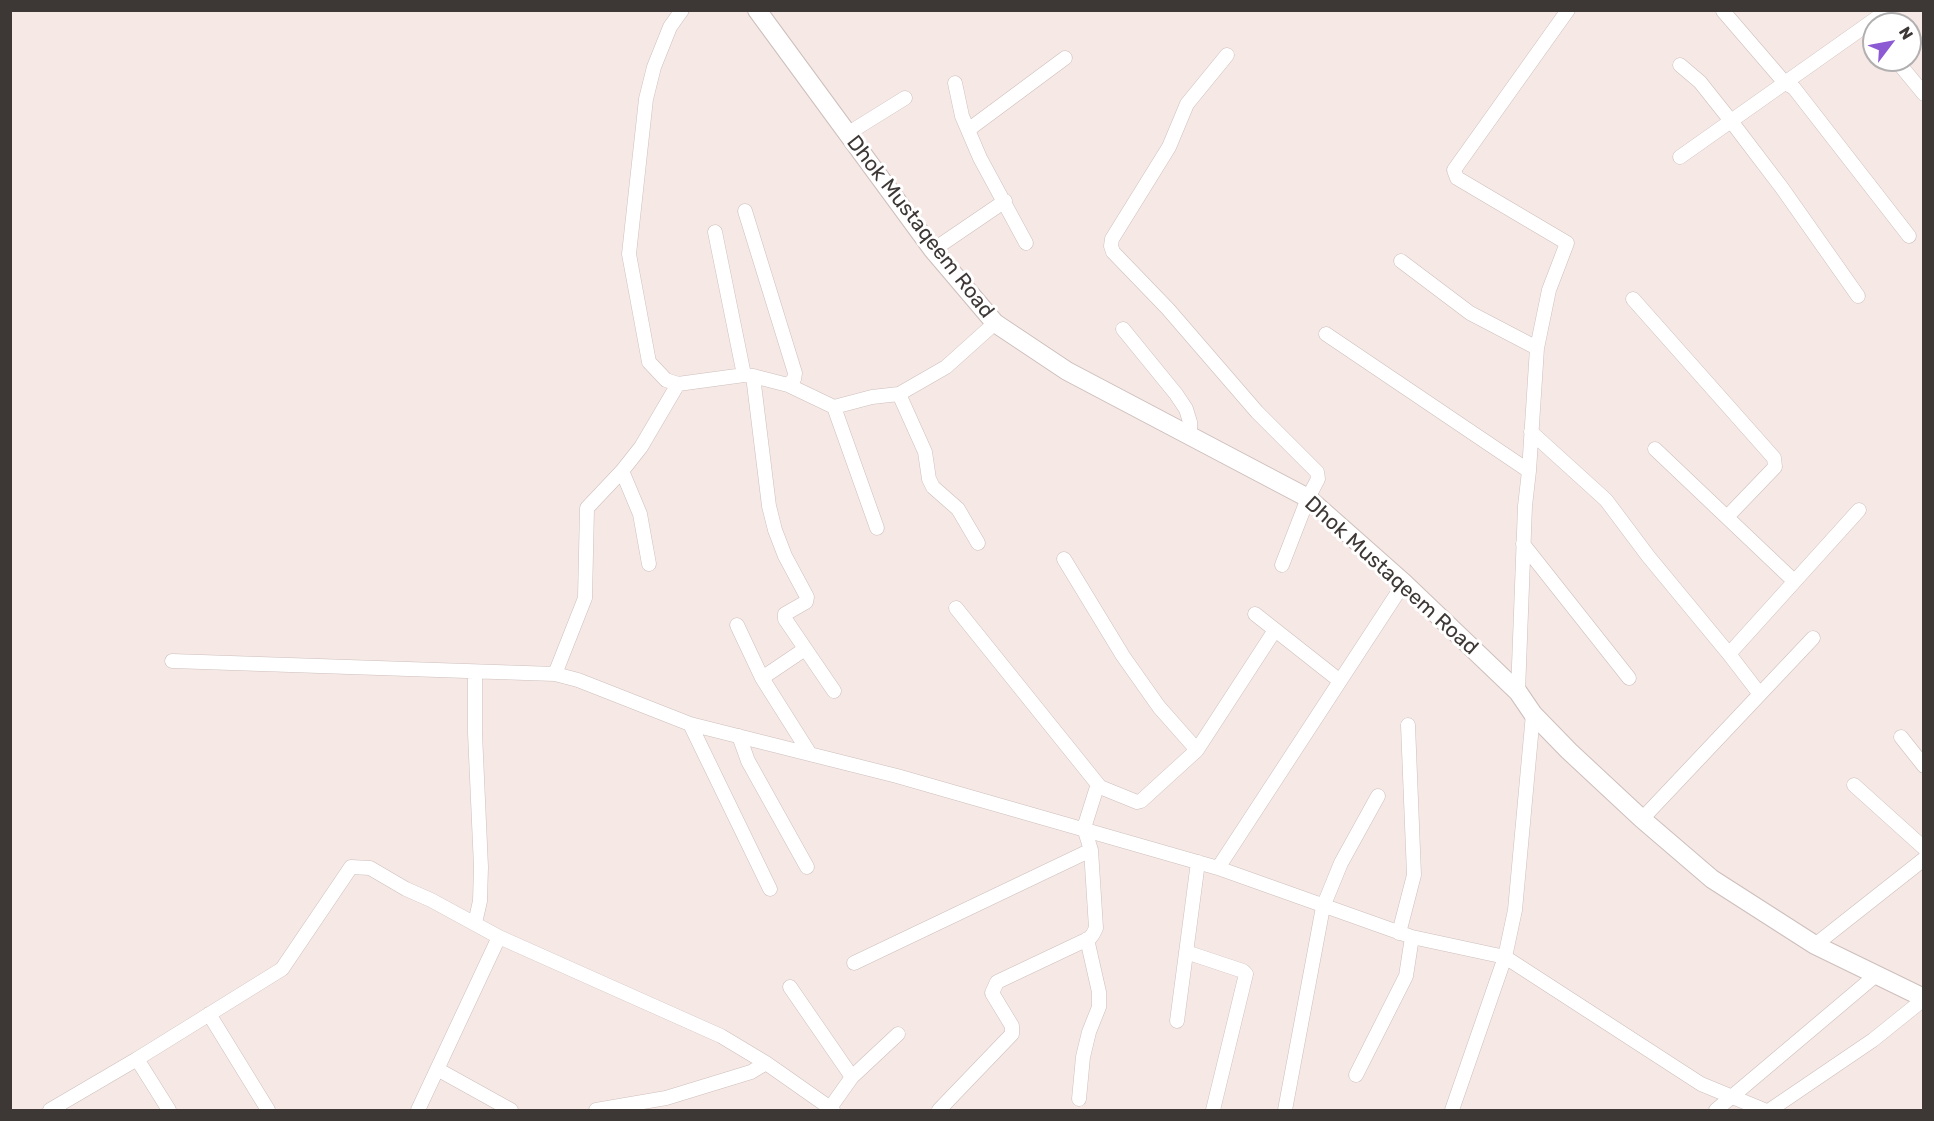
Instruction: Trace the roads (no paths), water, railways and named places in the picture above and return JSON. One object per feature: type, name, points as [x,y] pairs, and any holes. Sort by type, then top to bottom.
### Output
[{"type":"street","points":[[682,10],[670,27],[654,67],[646,99],[629,254],[649,362],[666,380],[678,384],[749,376],[788,385],[834,407],[872,397],[899,394],[946,367],[995,323]]},
{"type":"street","name":"Dhok Mustaqeem Road","points":[[757,10],[933,250],[995,323],[1067,371],[1308,498],[1404,583],[1518,692],[1533,714],[1642,819],[1712,879],[1815,945],[1923,998]]},
{"type":"street","points":[[1518,692],[1524,506],[1529,471],[1537,348],[1549,290],[1567,243],[1457,178],[1454,170],[1568,10]]},
{"type":"street","points":[[1723,11],[1785,83],[1794,88],[1909,236]]},
{"type":"street","points":[[1680,157],[1785,83],[1862,34]]},
{"type":"street","points":[[1227,55],[1187,104],[1169,147],[1112,239],[1111,246],[1113,252],[1168,309],[1257,412],[1317,472],[1318,479],[1308,498],[1282,565]]},
{"type":"street","points":[[968,130],[1065,58]]},
{"type":"street","points":[[1680,65],[1700,82],[1731,121],[1782,188],[1858,296]]},
{"type":"street","points":[[1906,72],[1923,94]]},
{"type":"street","points":[[955,83],[962,116],[980,158],[1026,243]]},
{"type":"street","points":[[847,134],[904,98]]},
{"type":"street","points":[[933,250],[1005,201]]},
{"type":"street","points":[[745,211],[795,374],[794,379],[788,385]]},
{"type":"street","points":[[715,232],[749,376],[769,506],[775,530],[785,556],[807,597],[806,602],[785,614],[785,619],[834,691]]},
{"type":"street","points":[[1401,261],[1470,313],[1537,348]]},
{"type":"street","points":[[1633,299],[1774,458],[1775,467],[1727,517]]},
{"type":"street","points":[[1123,329],[1186,409],[1190,422],[1190,437]]},
{"type":"street","points":[[1326,334],[1529,471]]},
{"type":"street","points":[[555,674],[585,598],[587,508],[641,447],[678,384]]},
{"type":"street","points":[[899,394],[925,452],[929,479],[933,487],[958,509],[978,543]]},
{"type":"street","points":[[834,407],[876,528]]},
{"type":"street","points":[[1531,432],[1606,500],[1648,556],[1759,693]]},
{"type":"street","points":[[1655,449],[1794,581]]},
{"type":"street","points":[[622,471],[640,514],[649,564]]},
{"type":"street","points":[[1729,654],[1859,510]]},
{"type":"street","points":[[1523,544],[1629,678]]},
{"type":"street","points":[[1064,559],[1122,656],[1159,707],[1197,750]]},
{"type":"street","points":[[1218,868],[1404,583]]},
{"type":"street","points":[[956,608],[1100,787],[1137,802],[1141,801],[1197,750],[1275,630]]},
{"type":"street","points":[[1255,614],[1340,681]]},
{"type":"street","points":[[737,626],[762,678],[810,754]]},
{"type":"street","points":[[1642,819],[1813,638]]},
{"type":"street","points":[[762,678],[805,649]]},
{"type":"street","points":[[172,661],[555,674],[578,680],[690,724],[908,779],[1084,828],[1218,868],[1405,935],[1505,957],[1701,1084],[1764,1110]]},
{"type":"street","points":[[475,672],[475,733],[481,867],[480,901],[475,924]]},
{"type":"street","points":[[1452,1110],[1505,957],[1515,910],[1533,714]]},
{"type":"street","points":[[690,724],[770,889]]},
{"type":"street","points":[[1356,1075],[1406,976],[1405,935],[1414,875],[1408,725]]},
{"type":"street","points":[[739,736],[748,761],[807,867]]},
{"type":"street","points":[[1901,737],[1923,766]]},
{"type":"street","points":[[1854,785],[1923,848]]},
{"type":"street","points":[[939,1110],[1012,1034],[1012,1026],[992,993],[997,982],[1087,939],[1096,928],[1091,850],[1084,828],[1096,790],[1100,787]]},
{"type":"street","points":[[1285,1110],[1323,907],[1341,863],[1378,796]]},
{"type":"street","points":[[854,963],[1091,850]]},
{"type":"street","points":[[1815,945],[1923,859]]},
{"type":"street","points":[[1177,1021],[1198,862]]},
{"type":"street","points":[[50,1110],[66,1106],[282,969],[351,867],[370,868],[499,937],[721,1036],[831,1109],[852,1077],[898,1034]]},
{"type":"street","points":[[418,1110],[499,937]]},
{"type":"street","points":[[1079,1099],[1087,1040],[1099,1006],[1099,992],[1087,939]]},
{"type":"street","points":[[1186,952],[1246,974],[1213,1110]]},
{"type":"street","points":[[1716,1110],[1876,975]]},
{"type":"street","points":[[790,987],[852,1077]]},
{"type":"street","points":[[1770,1110],[1873,1040],[1923,998]]},
{"type":"street","points":[[209,1014],[268,1110]]},
{"type":"street","points":[[137,1059],[169,1110]]},
{"type":"street","points":[[596,1110],[666,1098],[751,1072],[766,1064]]},
{"type":"street","points":[[437,1069],[511,1110]]}]
